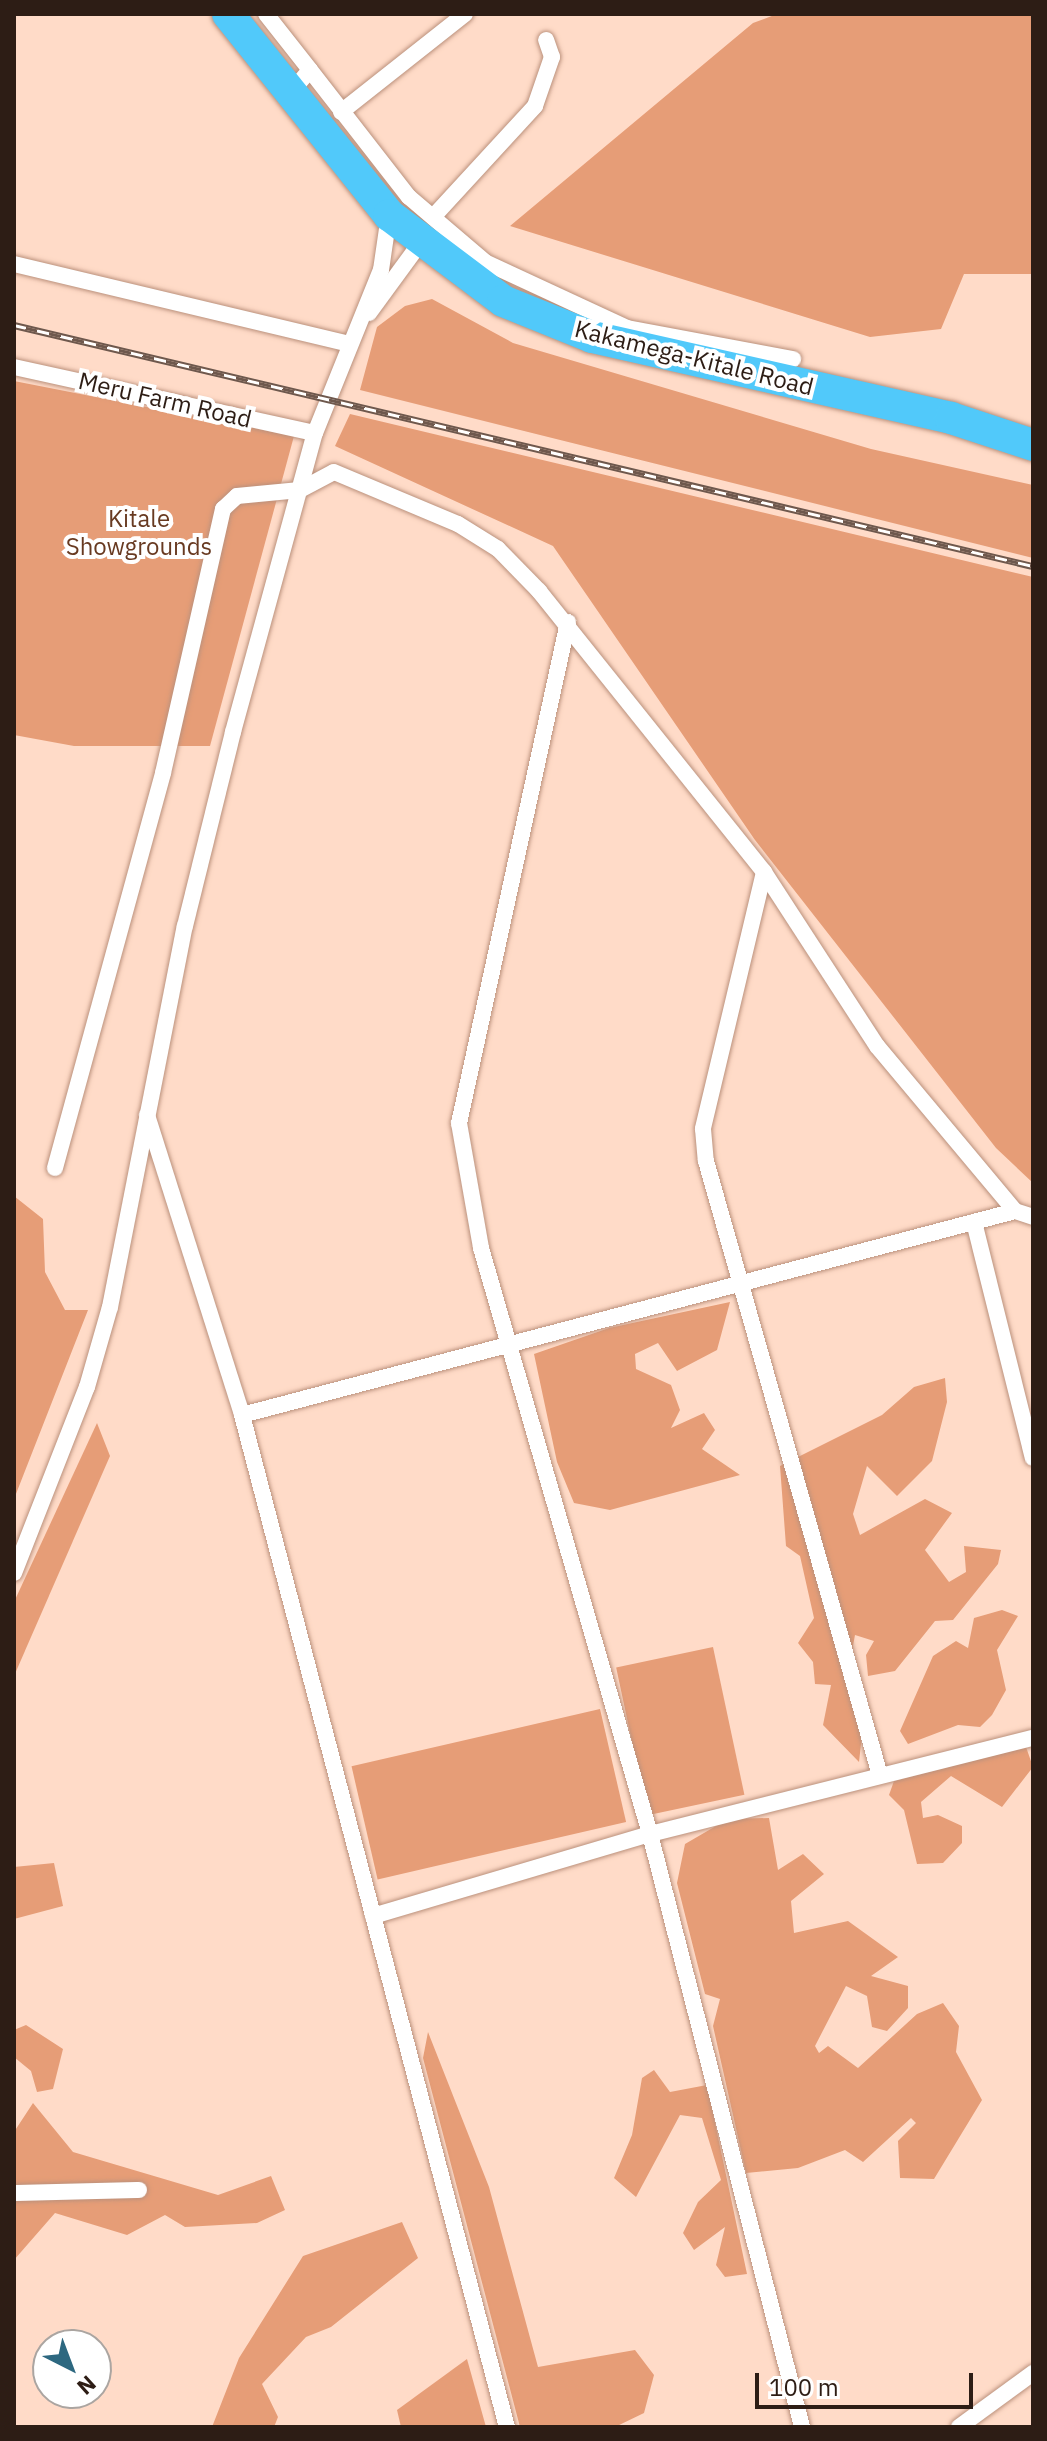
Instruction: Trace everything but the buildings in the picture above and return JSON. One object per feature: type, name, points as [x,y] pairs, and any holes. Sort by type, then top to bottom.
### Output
[{"type":"highway","name":"Kakamega-Kitale Road","points":[[228,14],[301,81],[389,215],[427,230],[503,301],[592,337],[951,418],[1033,445]]},
{"type":"highway","name":"Kakamega-Kitale Road","points":[[951,418],[1033,421]]},
{"type":"street","points":[[266,14],[301,81],[341,112],[427,230],[485,262],[627,328],[793,359]]},
{"type":"street","points":[[341,112],[465,14]]},
{"type":"street","points":[[14,1573],[87,1387],[229,747],[315,433],[350,344],[365,317],[427,230],[535,106],[552,57],[546,40]]},
{"type":"street","points":[[365,317],[381,270],[389,215]]},
{"type":"street","points":[[14,264],[350,344]]},
{"type":"street","name":"Meru Farm Road","points":[[14,367],[315,433]]},
{"type":"street","points":[[55,1168],[163,773],[223,509],[237,496],[300,490],[334,472],[458,524],[498,549],[568,622],[764,872],[877,1046],[1015,1211],[1033,1217]]},
{"type":"street","points":[[568,622],[459,1123],[471,1201],[509,1347],[650,1834],[798,2425]]},
{"type":"street","points":[[764,872],[703,1129],[713,1192],[743,1285],[879,1772]]},
{"type":"street","points":[[146,1112],[242,1415],[507,2427]]},
{"type":"street","points":[[242,1415],[1015,1211]]},
{"type":"street","points":[[974,1222],[1033,1458]]},
{"type":"street","points":[[373,1916],[650,1834],[879,1772],[1033,1738]]},
{"type":"street","points":[[14,2193],[139,2190]]},
{"type":"street","points":[[959,2427],[1033,2373]]},
{"type":"green space","points":[[777,14],[1033,14],[1033,274],[964,274],[941,329],[870,337],[510,226],[753,23]]},
{"type":"green space","points":[[432,299],[513,343],[871,449],[1033,485],[1033,558],[360,390],[377,327],[405,306]]},
{"type":"green space","name":"Kitale Showgrounds","points":[[14,381],[294,436],[210,746],[74,746],[14,735]]},
{"type":"green space","points":[[350,414],[1033,577],[1033,1183],[996,1148],[755,840],[553,546],[335,446]]},
{"type":"green space","points":[[14,1196],[43,1219],[45,1272],[65,1310],[88,1310],[14,1499]]},
{"type":"green space","points":[[730,1302],[717,1350],[677,1371],[658,1343],[635,1354],[636,1369],[671,1385],[680,1410],[671,1428],[704,1413],[715,1430],[702,1449],[740,1475],[610,1510],[574,1503],[557,1462],[534,1354],[609,1328]]},
{"type":"green space","points":[[945,1378],[947,1402],[932,1461],[897,1496],[867,1466],[853,1514],[860,1535],[925,1499],[952,1513],[925,1550],[949,1582],[966,1572],[964,1546],[1001,1550],[998,1564],[953,1620],[935,1621],[895,1671],[868,1676],[866,1655],[874,1641],[855,1635],[846,1682],[862,1735],[859,1762],[823,1725],[831,1685],[815,1684],[813,1662],[798,1643],[814,1618],[800,1556],[786,1546],[780,1466],[882,1415],[914,1387]]},
{"type":"green space","points":[[97,1423],[110,1456],[14,1676],[14,1602]]},
{"type":"green space","points":[[1002,1610],[1018,1616],[997,1650],[1006,1690],[992,1715],[980,1727],[958,1725],[908,1744],[900,1731],[933,1656],[956,1641],[968,1648],[974,1618]]},
{"type":"green space","points":[[713,1647],[744,1795],[648,1815],[616,1668]]},
{"type":"green space","points":[[600,1709],[626,1822],[378,1879],[352,1766]]},
{"type":"green space","points":[[1026,1747],[1033,1767],[1002,1807],[951,1776],[921,1802],[923,1818],[938,1815],[962,1826],[962,1843],[943,1863],[917,1864],[904,1810],[889,1795],[894,1781]]},
{"type":"green space","points":[[769,1818],[778,1870],[803,1854],[824,1874],[791,1901],[794,1933],[848,1921],[898,1957],[871,1976],[908,1986],[908,2008],[887,2031],[872,2027],[867,1996],[846,1986],[815,2046],[819,2053],[828,2046],[858,2068],[917,2014],[943,2003],[959,2026],[956,2052],[982,2100],[934,2179],[900,2178],[898,2141],[916,2123],[911,2118],[863,2162],[845,2150],[798,2168],[746,2173],[713,2026],[720,1999],[705,1994],[677,1883],[685,1844],[728,1819]]},
{"type":"green space","points":[[54,1863],[63,1906],[14,1919],[14,1867]]},
{"type":"green space","points":[[26,2025],[63,2049],[53,2089],[37,2092],[31,2071],[14,2057],[14,2030]]},
{"type":"green space","points":[[428,2032],[489,2187],[538,2367],[635,2350],[654,2375],[644,2413],[615,2427],[520,2427],[423,2058]]},
{"type":"green space","points":[[654,2070],[670,2092],[707,2085],[747,2274],[725,2277],[716,2265],[725,2227],[694,2250],[683,2233],[698,2202],[721,2180],[702,2118],[680,2115],[636,2197],[614,2178],[632,2135],[642,2078]]},
{"type":"green space","points":[[33,2103],[73,2152],[218,2195],[271,2176],[285,2210],[257,2223],[185,2227],[165,2215],[127,2235],[55,2213],[14,2260],[14,2132]]},
{"type":"green space","points":[[402,2222],[418,2258],[331,2327],[306,2337],[262,2384],[278,2417],[274,2427],[212,2427],[239,2358],[303,2256]]},
{"type":"green space","points":[[467,2359],[486,2427],[401,2427],[397,2410]]},
{"type":"railway","points":[[14,325],[1033,566]]}]
